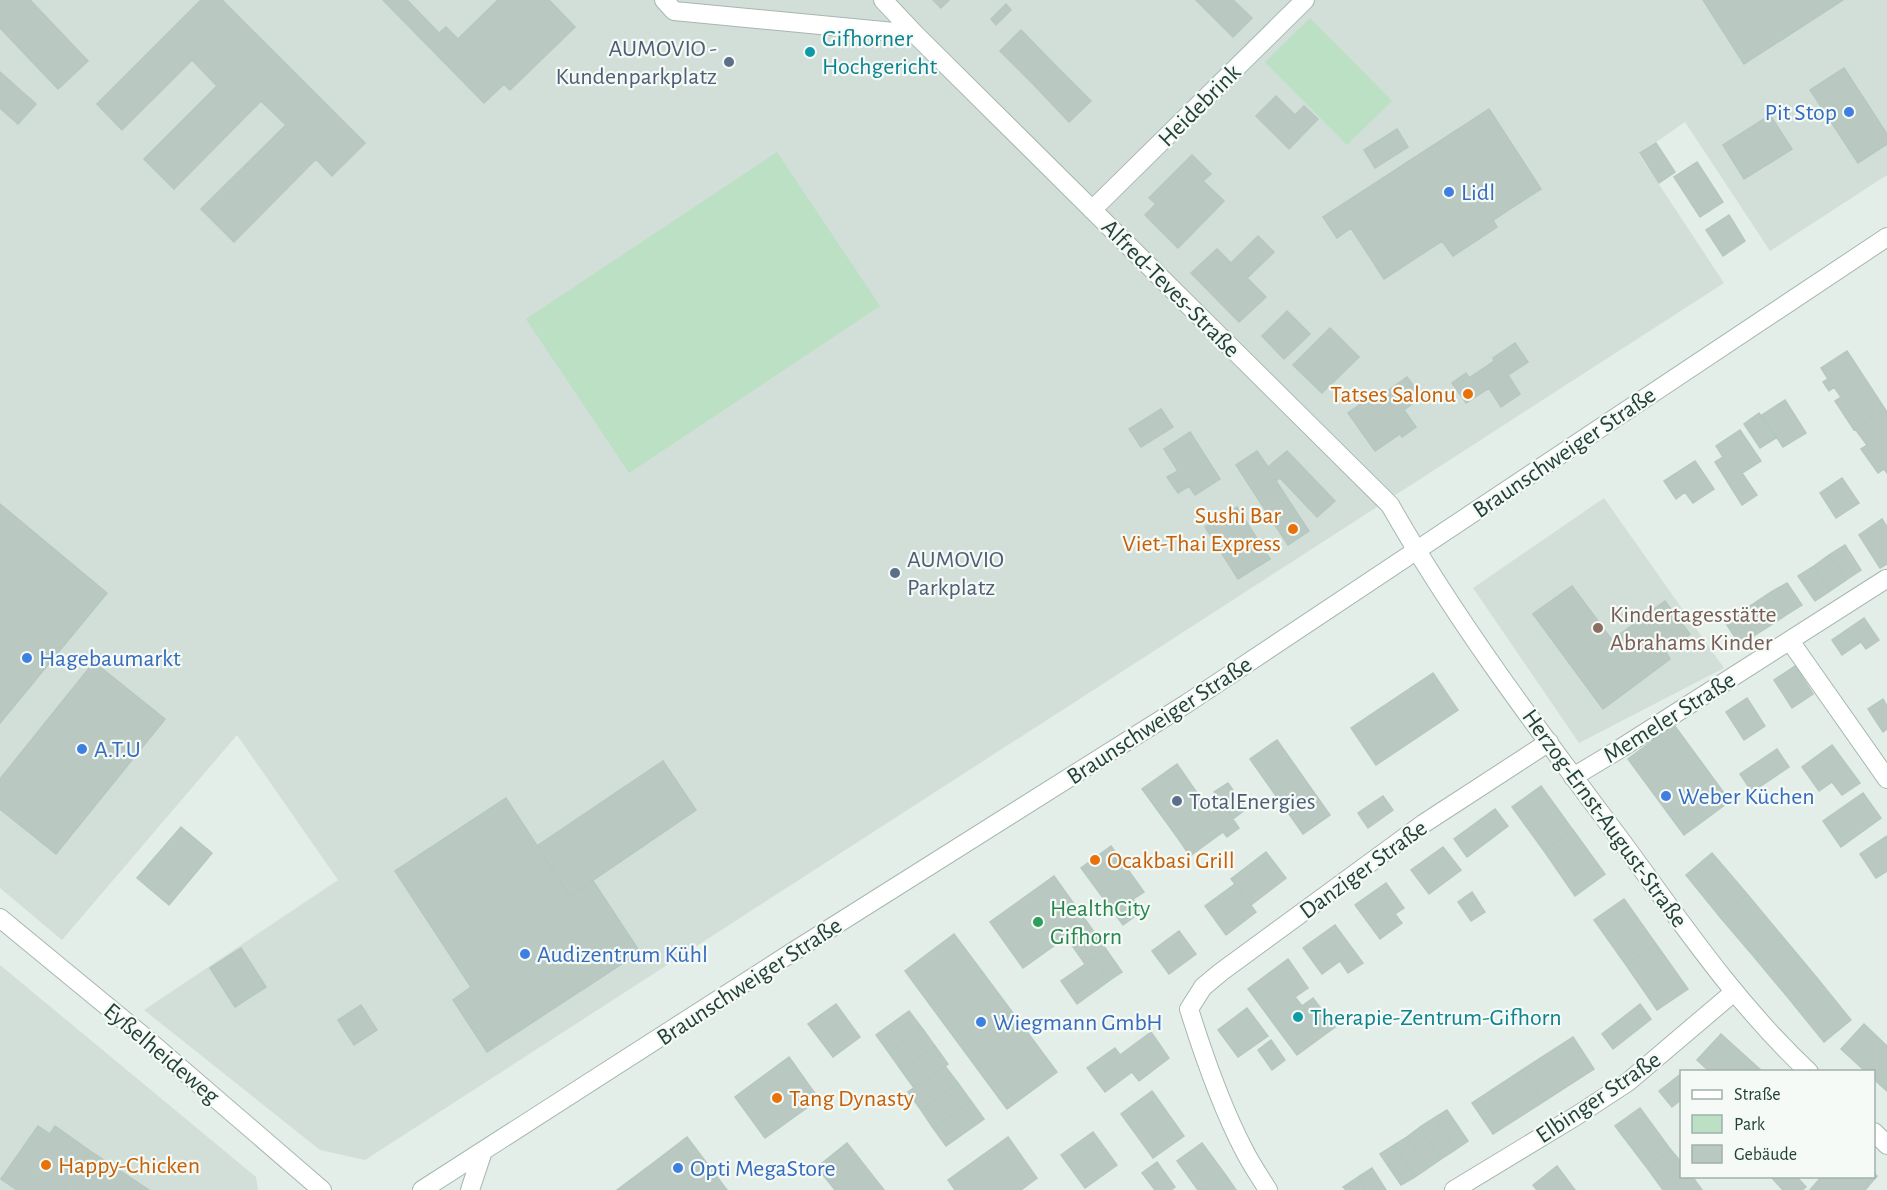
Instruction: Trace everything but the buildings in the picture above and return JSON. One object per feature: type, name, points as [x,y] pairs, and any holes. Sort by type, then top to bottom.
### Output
[{"type":"street","points":[[664,0],[674,11],[915,34]]},
{"type":"street","name":"Alfred-Teves-Straße","points":[[883,0],[1390,505],[1416,552]]},
{"type":"street","name":"Heidebrink","points":[[1092,210],[1305,0]]},
{"type":"street","name":"Braunschweiger Straße","points":[[422,1190],[781,959],[1186,704],[1887,237]]},
{"type":"street","name":"Herzog-Ernst-August-Straße","points":[[1416,552],[1573,777],[1734,992],[1808,1070]]},
{"type":"street","name":"Memeler Straße","points":[[1573,777],[1886,579]]},
{"type":"street","points":[[1790,641],[1887,779]]},
{"type":"street","name":"Danziger Straße","points":[[1268,1190],[1244,1150],[1225,1107],[1203,1054],[1189,1009],[1203,987],[1221,972],[1423,824],[1549,742]]},
{"type":"street","name":"Eyßelheideweg","points":[[0,918],[142,1035],[322,1190]]},
{"type":"street","name":"Elbinger Straße","points":[[1454,1190],[1628,1082],[1734,992]]},
{"type":"street","points":[[1875,1133],[1887,1145]]},
{"type":"street","points":[[470,1190],[483,1151]]},
{"type":"shaded area","points":[[0,0],[1887,0],[1887,175],[1770,251],[1685,122],[1639,154],[1724,283],[365,1160],[320,1150],[144,1010],[338,880],[237,735],[62,940],[0,888]]},
{"type":"shaded area","name":"Kindertagesstätte Abrahams Kinder","points":[[1604,498],[1724,668],[1579,743],[1473,588]]},
{"type":"shaded area","points":[[0,965],[256,1177],[258,1190],[0,1190]]},
{"type":"green space","points":[[1310,18],[1392,101],[1347,145],[1265,62]]},
{"type":"green space","points":[[777,152],[880,306],[629,473],[526,319]]},
{"type":"place","name":"Gifhorner Hochgericht","points":[[810,52]]},
{"type":"place","name":"AUMOVIO - Kundenparkplatz","points":[[729,62]]},
{"type":"place","name":"Pit Stop","points":[[1849,112]]},
{"type":"place","name":"Lidl","points":[[1449,192]]},
{"type":"place","name":"Tatses Salonu","points":[[1468,394]]},
{"type":"place","name":"Sushi Bar Viet-Thai Express","points":[[1293,529]]},
{"type":"place","name":"AUMOVIO Parkplatz","points":[[895,573]]},
{"type":"place","name":"Kindertagesstätte Abrahams Kinder","points":[[1598,628]]},
{"type":"place","name":"Hagebaumarkt","points":[[27,658]]},
{"type":"place","name":"A.T.U","points":[[82,749]]},
{"type":"place","name":"Weber Küchen","points":[[1666,796]]},
{"type":"place","name":"TotalEnergies","points":[[1177,801]]},
{"type":"place","name":"Ocakbasi Grill","points":[[1095,860]]},
{"type":"place","name":"HealthCity Gifhorn","points":[[1038,922]]},
{"type":"place","name":"Audizentrum Kühl","points":[[525,954]]},
{"type":"place","name":"Therapie-Zentrum-Gifhorn","points":[[1298,1017]]},
{"type":"place","name":"Wiegmann GmbH","points":[[981,1022]]},
{"type":"place","name":"Tang Dynasty","points":[[777,1098]]},
{"type":"place","name":"Happy-Chicken","points":[[46,1165]]},
{"type":"place","name":"Opti MegaStore","points":[[678,1168]]}]
